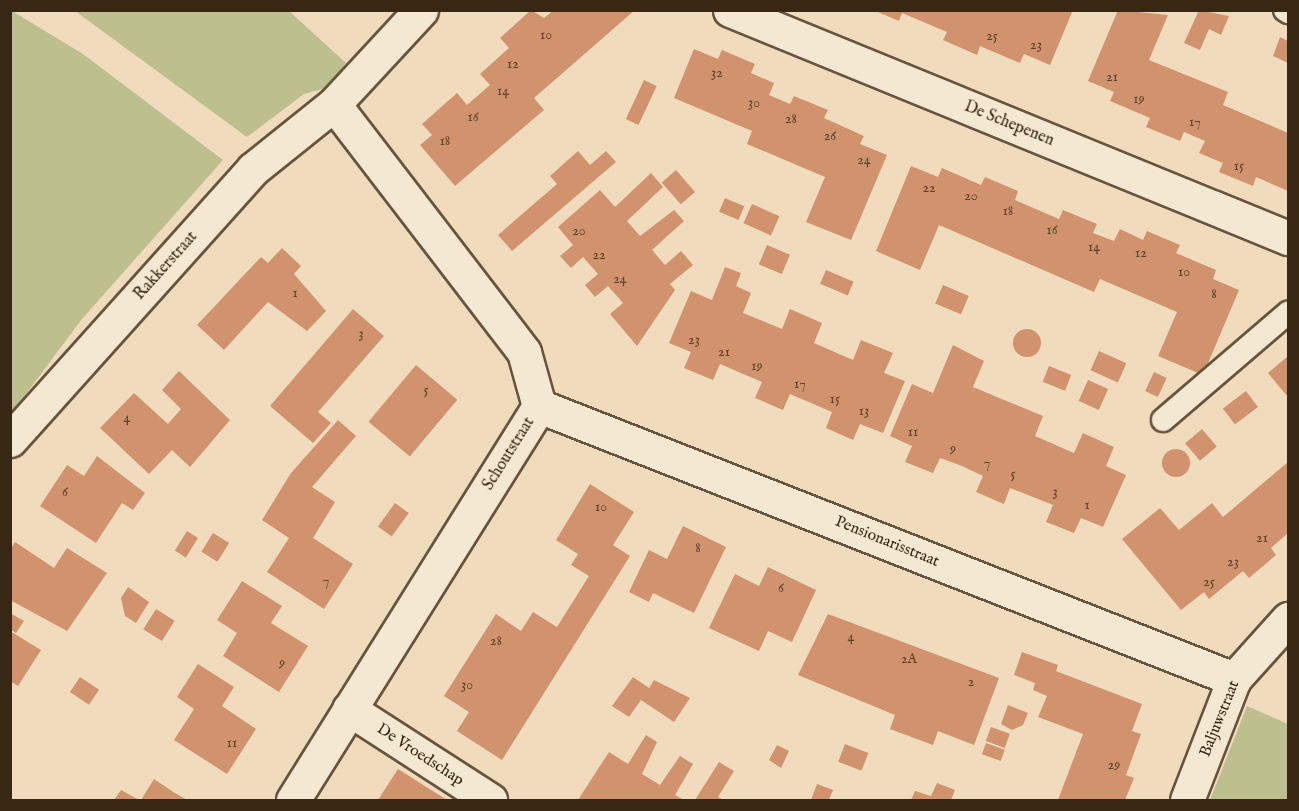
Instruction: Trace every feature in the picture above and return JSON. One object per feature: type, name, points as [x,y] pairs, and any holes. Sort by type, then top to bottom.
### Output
[{"type":"street","points":[[334,104],[421,10]]},
{"type":"street","name":"De Schepenen","points":[[730,10],[1288,238]]},
{"type":"street","name":"Schoutstraat","points":[[293,801],[539,406],[524,352],[334,104]]},
{"type":"street","name":"Rakkerstraat","points":[[10,440],[253,169],[334,104]]},
{"type":"street","name":"Pensionarisstraat","points":[[539,406],[1234,679]]},
{"type":"street","name":"Baljuwstraat","points":[[1187,801],[1234,679],[1288,619]]},
{"type":"street","name":"De Vroedschap","points":[[349,709],[490,801]]},
{"type":"lane","points":[[1163,420],[1288,313]]},
{"type":"green space","points":[[12,11],[83,54],[223,160],[82,319],[11,414]]},
{"type":"green space","points":[[75,11],[289,11],[346,63],[326,88],[304,94],[247,137]]},
{"type":"green space","points":[[1247,706],[1288,724],[1288,800],[1210,800]]},
{"type":"building","points":[[531,10],[544,18],[554,10],[635,10],[534,98],[544,110],[455,186],[420,145],[432,135],[422,124],[457,93],[467,105],[490,85],[480,74],[509,48],[500,38]]},
{"type":"building","points":[[873,10],[1073,10],[1050,65],[1024,54],[1020,63],[980,46],[977,55],[943,40],[947,32],[902,13],[899,21]]},
{"type":"building","points":[[1118,10],[1168,15],[1149,60],[1228,92],[1223,105],[1288,133],[1288,191],[1256,177],[1253,186],[1219,172],[1223,163],[1199,153],[1205,141],[1184,132],[1180,141],[1146,127],[1150,118],[1110,101],[1114,92],[1088,81]]},
{"type":"building","points":[[1199,10],[1229,16],[1221,35],[1209,29],[1200,50],[1184,43]]},
{"type":"building","points":[[1280,37],[1288,41],[1288,63],[1273,56]]},
{"type":"building","points":[[694,49],[718,59],[722,50],[755,64],[751,73],[774,83],[769,95],[790,104],[794,96],[828,110],[824,118],[864,136],[860,144],[887,155],[851,240],[806,222],[825,177],[747,144],[752,131],[674,98]]},
{"type":"building","points":[[644,80],[657,86],[639,125],[626,119]]},
{"type":"building","points":[[578,151],[590,165],[606,151],[616,162],[512,251],[498,235],[557,184],[550,176]]},
{"type":"building","points":[[911,166],[938,177],[942,168],[981,185],[985,177],[1018,191],[1015,200],[1059,219],[1063,210],[1097,224],[1093,233],[1114,241],[1120,229],[1143,240],[1147,231],[1180,245],[1176,253],[1216,270],[1213,279],[1239,290],[1203,375],[1158,356],[1177,312],[1100,279],[1094,292],[939,225],[920,270],[876,251]]},
{"type":"building","points":[[676,170],[695,192],[681,204],[662,182]]},
{"type":"building","points":[[651,173],[663,187],[627,221],[640,236],[674,210],[684,221],[652,250],[665,265],[681,251],[693,265],[670,284],[675,290],[637,346],[610,314],[623,303],[608,286],[595,297],[585,285],[598,274],[583,257],[571,268],[560,256],[573,245],[558,227],[600,190],[615,207]]},
{"type":"building","points":[[725,198],[744,206],[738,220],[719,212]]},
{"type":"building","points":[[752,204],[779,216],[771,235],[743,223]]},
{"type":"building","points":[[767,245],[790,255],[782,274],[759,264]]},
{"type":"building","points":[[282,248],[301,266],[294,274],[326,311],[307,331],[268,302],[224,350],[197,325],[261,257],[268,263]]},
{"type":"building","points":[[725,267],[741,273],[736,286],[751,293],[743,313],[782,329],[790,309],[822,323],[814,343],[853,360],[861,340],[893,353],[884,373],[905,381],[883,433],[860,424],[853,440],[826,428],[832,412],[790,394],[783,410],[755,398],[762,382],[720,364],[713,380],[684,368],[691,352],[669,343],[691,291],[712,300]]},
{"type":"building","points":[[826,270],[854,282],[848,296],[820,284]]},
{"type":"building","points":[[943,285],[969,296],[961,314],[935,303]]},
{"type":"building","points":[[353,309],[384,336],[318,412],[331,423],[313,443],[270,406]]},
{"type":"building","points":[[1027,329],[1037,333],[1041,343],[1037,353],[1027,357],[1017,353],[1013,343],[1017,333]]},
{"type":"building","points":[[953,345],[984,361],[973,387],[1043,416],[1035,436],[1074,453],[1083,433],[1114,447],[1106,466],[1126,475],[1103,527],[1081,518],[1074,533],[1046,522],[1053,505],[1010,488],[1004,504],[976,492],[983,476],[962,466],[940,458],[933,473],[905,462],[912,446],[890,436],[912,384],[933,393]]},
{"type":"building","points":[[1099,351],[1126,363],[1118,382],[1090,370]]},
{"type":"building","points":[[1288,356],[1288,397],[1268,373]]},
{"type":"building","points":[[416,365],[457,400],[410,456],[368,422]]},
{"type":"building","points":[[1049,366],[1071,375],[1065,391],[1043,382]]},
{"type":"building","points":[[179,371],[230,420],[190,467],[172,450],[149,474],[100,428],[134,393],[168,424],[181,409],[162,390]]},
{"type":"building","points":[[1154,372],[1167,378],[1158,397],[1145,391]]},
{"type":"building","points":[[1088,380],[1108,389],[1099,410],[1079,401]]},
{"type":"building","points":[[1246,391],[1258,407],[1235,424],[1223,408]]},
{"type":"building","points":[[338,420],[356,436],[312,487],[335,502],[313,538],[353,564],[324,609],[267,572],[289,538],[262,520],[291,473]]},
{"type":"building","points":[[1202,429],[1217,447],[1200,461],[1185,443]]},
{"type":"building","points":[[1176,449],[1186,453],[1190,463],[1186,473],[1176,477],[1166,473],[1162,463],[1166,453]]},
{"type":"building","points":[[97,456],[145,493],[133,510],[122,503],[96,543],[40,506],[67,465],[84,476]]},
{"type":"building","points":[[1288,462],[1288,533],[1271,548],[1276,555],[1249,578],[1243,571],[1209,599],[1204,592],[1181,610],[1122,539],[1160,508],[1179,530],[1212,503],[1223,517]]},
{"type":"building","points":[[590,484],[634,512],[613,545],[630,556],[502,760],[457,731],[469,712],[444,696],[496,614],[521,631],[533,612],[557,627],[589,576],[571,565],[578,554],[556,540]]},
{"type":"building","points":[[395,503],[409,513],[392,536],[378,526]]},
{"type":"building","points":[[683,526],[726,547],[694,613],[653,593],[649,602],[629,592],[649,550],[667,559]]},
{"type":"building","points":[[187,531],[198,538],[186,557],[175,551]]},
{"type":"building","points":[[213,533],[229,543],[217,562],[201,552]]},
{"type":"building","points":[[15,542],[54,568],[67,548],[107,573],[67,631],[10,600],[10,550]]},
{"type":"building","points":[[768,567],[816,590],[792,642],[768,631],[759,651],[709,628],[735,574],[759,586]]},
{"type":"building","points":[[242,581],[282,606],[271,623],[308,646],[279,692],[223,656],[237,633],[217,620]]},
{"type":"building","points":[[128,587],[149,602],[136,623],[125,616],[121,598]]},
{"type":"building","points":[[156,609],[175,621],[162,641],[143,629]]},
{"type":"building","points":[[10,613],[24,621],[16,633],[10,629]]},
{"type":"building","points":[[828,614],[999,678],[974,745],[938,731],[933,745],[890,729],[895,715],[798,675]]},
{"type":"building","points":[[10,631],[41,650],[18,686],[10,681]]},
{"type":"building","points":[[1022,652],[1058,665],[1056,671],[1142,704],[1132,731],[1141,734],[1126,775],[1134,778],[1125,800],[1058,800],[1083,734],[1038,717],[1047,696],[1033,690],[1035,683],[1014,675]]},
{"type":"building","points":[[198,664],[234,687],[222,706],[256,729],[227,774],[174,740],[194,709],[177,697]]},
{"type":"building","points":[[80,677],[99,690],[89,705],[70,692]]},
{"type":"building","points":[[633,677],[649,688],[654,680],[690,698],[674,722],[641,700],[629,717],[612,706]]},
{"type":"building","points":[[1008,705],[1028,713],[1023,725],[1012,730],[1001,724]]},
{"type":"building","points":[[991,727],[1010,734],[1005,748],[986,741]]},
{"type":"building","points":[[646,735],[657,742],[642,774],[660,785],[680,756],[693,764],[675,795],[684,800],[578,800],[609,752],[628,764]]},
{"type":"building","points":[[986,743],[1005,750],[1001,761],[982,754]]},
{"type":"building","points":[[845,744],[868,753],[862,771],[838,762]]},
{"type":"building","points":[[777,745],[789,751],[781,768],[769,760]]},
{"type":"building","points":[[719,762],[734,771],[718,797],[724,800],[695,800]]},
{"type":"building","points":[[398,769],[447,800],[378,800]]},
{"type":"building","points":[[154,779],[175,793],[187,800],[141,800]]},
{"type":"building","points":[[937,783],[955,790],[951,800],[911,800],[915,791],[931,796]]},
{"type":"building","points":[[817,784],[833,790],[829,800],[811,800]]},
{"type":"building","points":[[121,790],[139,800],[114,800]]}]
